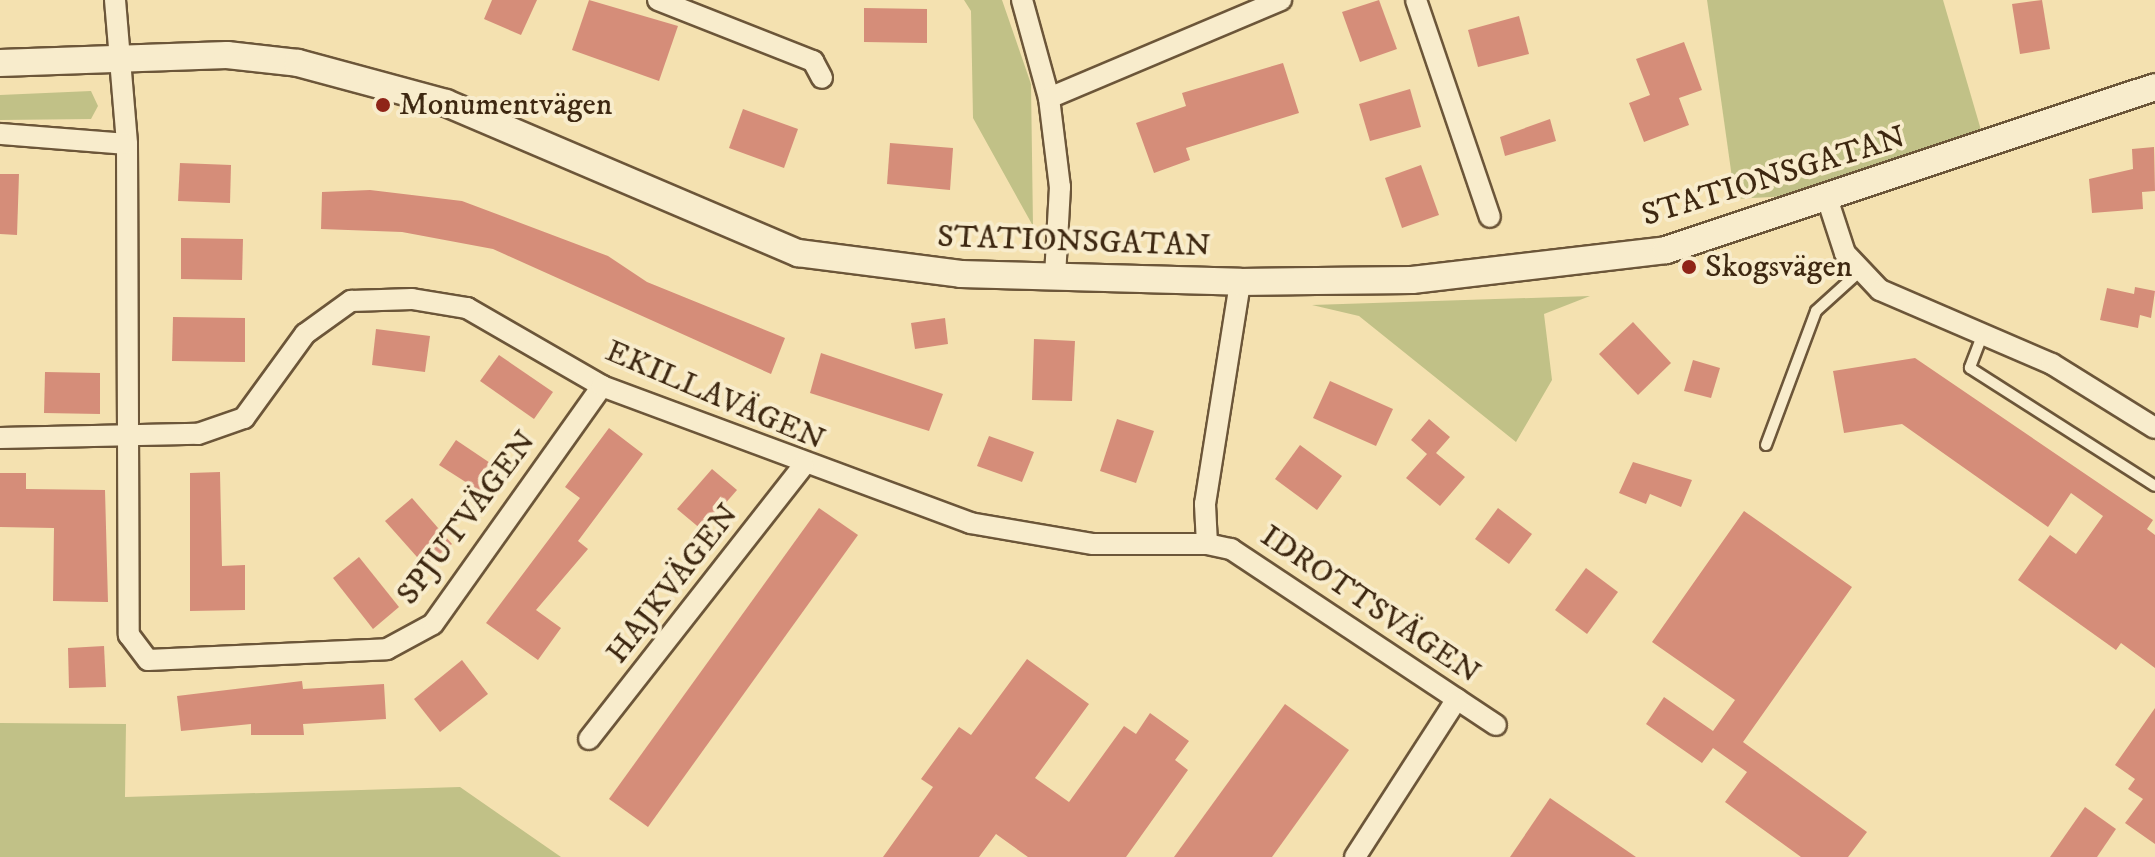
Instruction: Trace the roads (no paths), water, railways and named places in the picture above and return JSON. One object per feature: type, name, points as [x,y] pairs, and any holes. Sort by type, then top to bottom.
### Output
[{"type":"street","points":[[115,0],[116,57],[127,144],[129,436]]},
{"type":"street","points":[[658,0],[813,61],[822,78]]},
{"type":"street","points":[[1022,0],[1049,98],[1060,187],[1055,277]]},
{"type":"street","points":[[1049,98],[1281,0]]},
{"type":"street","points":[[1416,0],[1490,217]]},
{"type":"street","name":"STATIONSGATAN","points":[[0,63],[116,57],[265,58],[446,103],[798,253],[946,273],[1240,282],[1412,280],[1547,267],[1666,250],[1828,201],[2155,87]]},
{"type":"street","points":[[0,134],[127,144]]},
{"type":"street","points":[[1828,201],[1858,273],[1982,336],[2052,364],[2155,428]]},
{"type":"street","points":[[1207,544],[1205,504],[1240,282]]},
{"type":"street","name":"EKILLAVÄGEN","points":[[0,438],[198,434],[244,418],[305,334],[351,301],[467,308],[602,386],[803,466],[970,523],[1093,544],[1207,544]]},
{"type":"street","name":"SPJUTVÄGEN","points":[[129,436],[129,635],[148,660],[387,649],[433,624],[602,386]]},
{"type":"street","name":"HAJKVÄGEN","points":[[589,739],[803,466]]},
{"type":"street","name":"IDROTTSVÄGEN","points":[[1207,544],[1231,549],[1496,725]]},
{"type":"street","points":[[1355,857],[1457,699]]},
{"type":"lane","points":[[1766,445],[1816,311],[1858,273]]},
{"type":"lane","points":[[1982,336],[1970,368],[2155,486]]},
{"type":"place","name":"Monumentvägen","points":[[383,105]]},
{"type":"place","name":"Skogsvägen","points":[[1689,267]]}]
